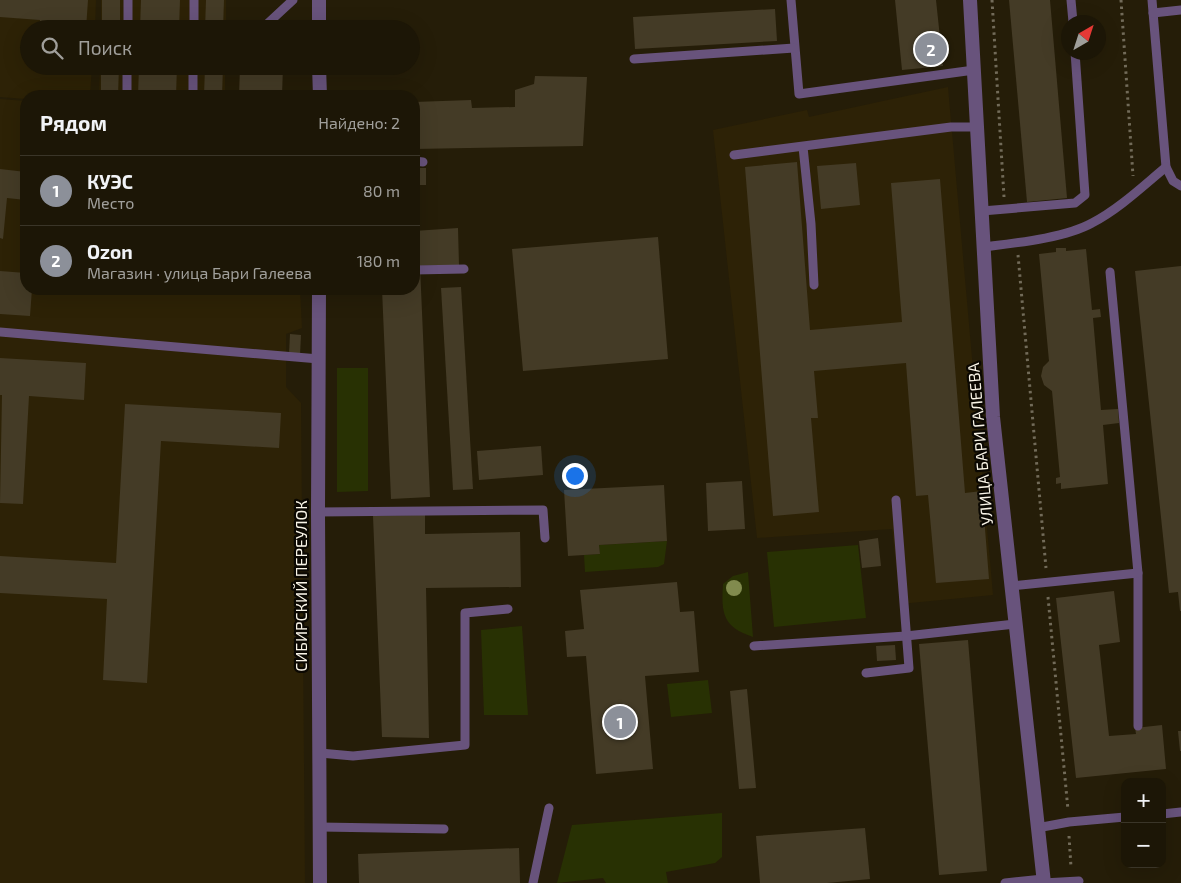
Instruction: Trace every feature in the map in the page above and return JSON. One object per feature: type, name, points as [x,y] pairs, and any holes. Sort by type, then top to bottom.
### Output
[{"type":"street","points":[[318,0],[319,20]]},
{"type":"street","name":"УЛИЦА БАРИ ГАЛЕЕВА","points":[[970,0],[993,417],[1043,881]]},
{"type":"street","points":[[319,75],[320,90]]},
{"type":"street","name":"СИБИРСКИЙ ПЕРЕУЛОК","points":[[319,295],[320,883]]},
{"type":"lane","points":[[128,0],[128,20]]},
{"type":"lane","points":[[194,0],[194,20]]},
{"type":"lane","points":[[271,20],[293,0]]},
{"type":"lane","points":[[791,0],[799,94],[974,70]]},
{"type":"lane","points":[[1071,0],[1072,15]]},
{"type":"lane","points":[[1152,0],[1166,167],[1174,181],[1181,186]]},
{"type":"lane","points":[[1153,13],[1181,10]]},
{"type":"lane","points":[[634,58],[794,48]]},
{"type":"lane","points":[[982,211],[1075,204],[1085,195],[1076,60]]},
{"type":"lane","points":[[127,90],[128,75]]},
{"type":"lane","points":[[193,75],[193,90]]},
{"type":"lane","points":[[734,156],[951,128],[977,127]]},
{"type":"lane","points":[[803,147],[811,224],[814,284]]},
{"type":"lane","points":[[984,247],[1017,243],[1087,226],[1166,167]]},
{"type":"lane","points":[[420,270],[464,269]]},
{"type":"lane","points":[[1110,272],[1138,573],[1138,726]]},
{"type":"lane","points":[[0,332],[319,359]]},
{"type":"lane","points":[[866,673],[909,668],[896,500]]},
{"type":"lane","points":[[318,512],[543,510],[545,538]]},
{"type":"lane","points":[[1012,586],[1138,573]]},
{"type":"lane","points":[[320,753],[353,756],[465,745],[465,613],[508,609]]},
{"type":"lane","points":[[754,646],[906,636],[1015,624]]},
{"type":"lane","points":[[533,883],[549,808]]},
{"type":"lane","points":[[1166,814],[1181,812]]},
{"type":"lane","points":[[1038,828],[1069,822],[1121,817]]},
{"type":"lane","points":[[320,827],[444,829]]},
{"type":"lane","points":[[1005,883],[1075,881]]},
{"type":"path","points":[[992,0],[1004,209]]},
{"type":"path","points":[[1122,0],[1134,192]]},
{"type":"path","points":[[1017,243],[1075,881]]},
{"type":"shaded area","points":[[0,0],[96,0],[95,20],[20,20],[20,75],[91,75],[90,90],[20,90],[20,99],[0,97]]},
{"type":"shaded area","points":[[101,0],[226,0],[226,20],[101,20]]},
{"type":"shaded area","points":[[100,75],[225,75],[225,90],[99,90]]},
{"type":"shaded area","points":[[948,87],[993,595],[900,604],[892,529],[757,538],[713,130],[807,110],[809,117]]},
{"type":"shaded area","points":[[0,99],[20,101],[20,295],[300,295],[302,328],[286,334],[286,387],[301,403],[305,883],[0,883]]},
{"type":"green space","points":[[337,368],[368,368],[368,491],[337,492]]},
{"type":"green space","points":[[667,541],[664,564],[658,567],[585,572],[584,555],[600,554],[599,545]]},
{"type":"green space","points":[[858,545],[866,618],[774,627],[767,552]]},
{"type":"green space","points":[[748,572],[753,637],[735,629],[730,624],[726,618],[723,604],[723,584],[733,576]]},
{"type":"green space","points":[[522,626],[528,715],[484,715],[481,630]]},
{"type":"green space","points":[[708,680],[712,713],[671,717],[667,684]]},
{"type":"green space","points":[[722,813],[722,857],[715,863],[666,872],[668,883],[606,883],[603,878],[557,883],[572,825]]},
{"type":"building","points":[[0,0],[88,0],[87,20],[40,20],[0,17]]},
{"type":"building","points":[[102,0],[120,0],[120,20],[102,20]]},
{"type":"building","points":[[141,0],[180,0],[179,20],[140,20]]},
{"type":"building","points":[[206,0],[224,0],[223,20],[205,20]]},
{"type":"building","points":[[895,0],[936,0],[943,66],[902,70]]},
{"type":"building","points":[[1009,0],[1050,0],[1067,198],[1027,202]]},
{"type":"building","points":[[775,9],[777,41],[635,49],[633,17]]},
{"type":"building","points":[[101,75],[119,75],[118,90],[101,90]]},
{"type":"building","points":[[139,75],[177,75],[176,90],[138,90]]},
{"type":"building","points":[[205,75],[223,75],[222,90],[204,90]]},
{"type":"building","points":[[240,75],[283,75],[282,90],[239,90]]},
{"type":"building","points":[[535,76],[587,77],[583,146],[420,149],[420,102],[471,100],[472,108],[515,107],[515,90],[534,84]]},
{"type":"building","points":[[797,162],[810,330],[902,322],[891,183],[940,179],[965,493],[982,491],[989,579],[936,583],[928,495],[916,496],[906,363],[814,371],[818,418],[811,418],[819,512],[773,516],[745,167]]},
{"type":"building","points":[[856,163],[860,205],[821,209],[817,166]]},
{"type":"building","points":[[420,168],[426,168],[426,185],[420,185]]},
{"type":"building","points":[[0,169],[20,171],[20,199],[7,198],[3,239],[0,238]]},
{"type":"building","points":[[458,228],[459,265],[420,266],[420,231]]},
{"type":"building","points":[[658,237],[668,359],[523,371],[512,249]]},
{"type":"building","points":[[1056,248],[1066,248],[1066,251],[1086,249],[1092,310],[1100,309],[1101,317],[1093,318],[1101,410],[1118,409],[1119,423],[1103,425],[1108,484],[1061,489],[1061,483],[1056,484],[1056,478],[1060,477],[1052,391],[1044,385],[1041,376],[1043,367],[1049,361],[1039,254],[1056,252]]},
{"type":"building","points":[[420,266],[430,497],[391,499],[382,295],[420,295]]},
{"type":"building","points":[[1181,266],[1180,611],[1178,592],[1169,593],[1135,271]]},
{"type":"building","points":[[0,271],[20,273],[20,295],[32,295],[30,316],[0,314]]},
{"type":"building","points":[[461,287],[473,489],[453,490],[441,288]]},
{"type":"building","points":[[290,334],[301,335],[300,355],[289,354]]},
{"type":"building","points":[[0,358],[86,363],[84,400],[29,396],[23,504],[0,503],[2,395],[0,395]]},
{"type":"building","points":[[125,404],[281,413],[279,448],[161,441],[147,683],[103,680],[107,599],[0,593],[0,556],[116,563]]},
{"type":"building","points":[[541,446],[543,475],[479,480],[477,451]]},
{"type":"building","points":[[742,481],[745,529],[708,531],[706,483]]},
{"type":"building","points":[[664,485],[667,541],[599,545],[600,554],[568,556],[564,490]]},
{"type":"building","points":[[425,515],[425,534],[520,532],[521,587],[426,588],[429,738],[382,737],[373,516]]},
{"type":"building","points":[[878,538],[881,566],[862,568],[859,541]]},
{"type":"building","points":[[677,582],[680,612],[694,611],[699,672],[645,676],[653,769],[596,774],[586,656],[567,657],[565,631],[584,629],[580,590]]},
{"type":"building","points":[[1114,591],[1120,642],[1099,645],[1109,736],[1136,734],[1135,728],[1162,725],[1166,769],[1076,778],[1056,598]]},
{"type":"building","points":[[968,640],[987,871],[939,875],[919,644]]},
{"type":"building","points":[[895,645],[896,660],[877,661],[876,646]]},
{"type":"building","points":[[747,689],[756,788],[739,789],[730,691]]},
{"type":"building","points":[[1178,731],[1181,731],[1181,751],[1180,751]]},
{"type":"building","points":[[865,828],[870,879],[827,883],[760,883],[756,836]]},
{"type":"building","points":[[519,848],[520,883],[359,883],[358,854]]},
{"type":"place","name":"Ozon","points":[[931,49]]},
{"type":"place","name":"КУЭС","points":[[620,722]]}]
